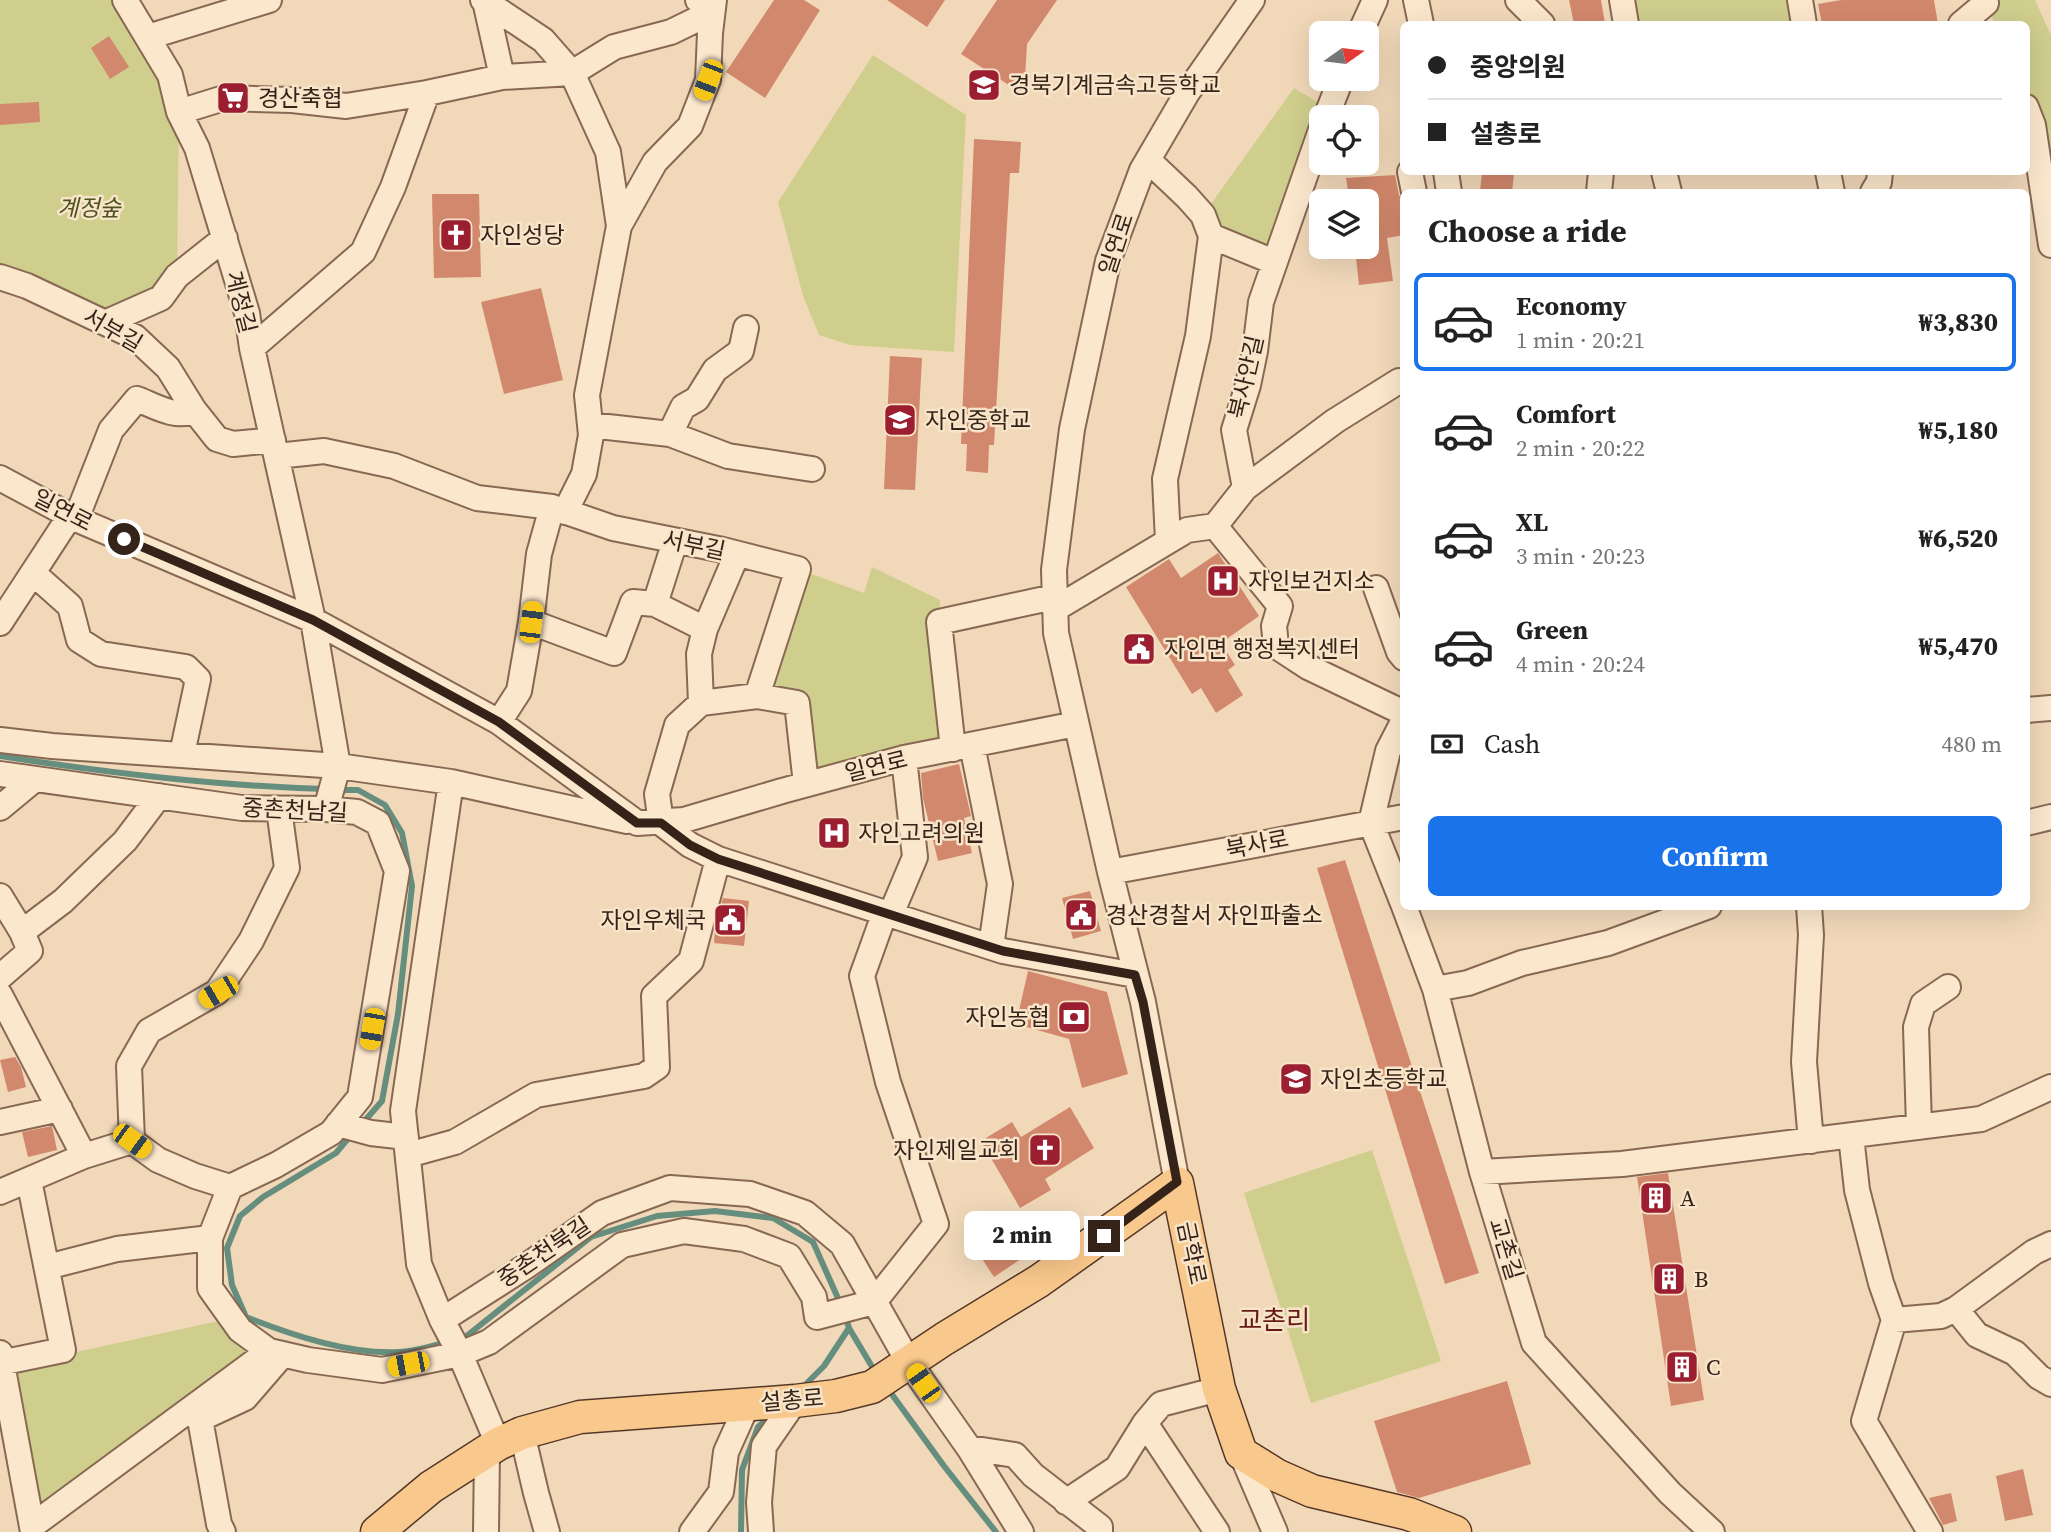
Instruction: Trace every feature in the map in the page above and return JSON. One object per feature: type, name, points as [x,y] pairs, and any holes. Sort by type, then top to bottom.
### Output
[{"type":"main road","name":"설총로","points":[[377,1532],[431,1487],[502,1443],[580,1418],[795,1401],[836,1396],[872,1387],[908,1361],[1039,1281],[1177,1182]]},
{"type":"main road","name":"금학로","points":[[1177,1182],[1219,1389],[1241,1453]]},
{"type":"main road","points":[[1241,1453],[1278,1476],[1312,1491],[1409,1514],[1455,1532]]},
{"type":"street","name":"계정길","points":[[125,0],[170,75],[179,112],[197,148],[247,313],[252,348],[313,620],[338,766]]},
{"type":"street","points":[[143,0],[145,32],[269,0]]},
{"type":"street","points":[[484,0],[543,40],[572,73],[608,152],[619,226]]},
{"type":"street","points":[[484,0],[502,77]]},
{"type":"street","name":"일연로","points":[[0,478],[73,517],[313,620],[499,722],[637,823],[684,820],[904,758],[1076,724],[1056,633],[1054,570],[1072,429],[1108,261],[1142,170],[1187,93],[1252,0]]},
{"type":"street","points":[[1365,21],[1375,0]]},
{"type":"street","points":[[1412,21],[1415,0]]},
{"type":"street","points":[[1415,0],[1419,21]]},
{"type":"street","points":[[1518,0],[1539,21]]},
{"type":"street","points":[[1622,0],[1626,21]]},
{"type":"street","points":[[1800,0],[1804,21]]},
{"type":"street","points":[[179,112],[224,99],[292,100],[346,106],[502,77],[572,73],[614,47],[671,32],[708,4]]},
{"type":"street","points":[[499,722],[519,691],[539,554],[558,510],[584,474],[591,435],[587,395],[619,226],[655,162],[690,126],[708,80],[708,4]]},
{"type":"street","points":[[1967,21],[1989,9]]},
{"type":"street","points":[[252,348],[363,252],[393,187],[427,93]]},
{"type":"street","points":[[2037,114],[2051,245]]},
{"type":"street","points":[[1148,160],[1203,215],[1211,236],[1198,336],[1165,479],[1168,541]]},
{"type":"street","name":"북사안길","points":[[1245,488],[1234,430],[1253,362],[1261,302],[1309,164]]},
{"type":"street","points":[[1211,236],[1274,262]]},
{"type":"street","points":[[107,323],[161,298],[177,276],[225,238]]},
{"type":"street","name":"서부길","points":[[0,277],[27,286],[135,337],[168,368],[194,410],[217,439],[233,444],[324,451],[394,466],[477,498],[558,510],[613,528],[798,569],[757,696]]},
{"type":"street","points":[[670,434],[683,407],[697,399],[715,370],[741,351],[746,328]]},
{"type":"street","points":[[991,947],[1000,884],[962,747],[939,622],[1054,603],[1186,530],[1215,526],[1245,488],[1335,421],[1400,383]]},
{"type":"street","points":[[0,623],[73,517],[111,430],[137,399],[170,412],[188,413],[194,410]]},
{"type":"street","points":[[590,425],[670,434],[728,456],[811,469]]},
{"type":"street","points":[[1215,526],[1280,606],[1274,626],[1276,646],[1308,667],[1400,711]]},
{"type":"street","points":[[655,604],[675,541]]},
{"type":"street","points":[[701,703],[699,654],[705,629],[737,554]]},
{"type":"street","points":[[33,572],[70,606],[79,640],[101,654],[186,667],[198,679],[182,754]]},
{"type":"street","points":[[1376,588],[1400,653]]},
{"type":"street","points":[[531,622],[614,653],[633,602],[655,604],[705,629]]},
{"type":"street","points":[[806,785],[797,703],[757,696],[701,703],[677,725],[657,794],[661,823],[690,845],[718,859],[1003,951],[1135,975]]},
{"type":"street","points":[[2030,710],[2051,708]]},
{"type":"street","name":"금학로","points":[[1076,724],[1143,1002],[1177,1182]]},
{"type":"street","points":[[1371,822],[1388,751],[1400,728]]},
{"type":"street","points":[[0,740],[338,766],[451,782],[637,823]]},
{"type":"street","points":[[132,1141],[158,1160],[230,1187],[210,1238],[210,1288],[240,1330],[276,1353],[308,1360],[382,1370],[460,1354],[489,1342],[622,1245],[684,1231],[744,1239],[789,1256],[814,1297],[817,1317],[874,1302],[936,1224],[888,1082],[862,976],[915,857],[904,758]]},
{"type":"street","points":[[326,809],[338,766]]},
{"type":"street","name":"중촌천남길","points":[[0,774],[242,808],[357,812],[378,823],[397,871],[360,1097],[331,1133],[276,1165],[230,1187]]},
{"type":"street","points":[[0,808],[35,779]]},
{"type":"street","points":[[451,782],[403,1111],[418,1264],[442,1320],[547,1532]]},
{"type":"street","points":[[22,932],[63,901],[116,849],[159,796]]},
{"type":"street","points":[[132,1141],[129,1066],[149,1031],[218,992],[251,941],[287,868],[279,808]]},
{"type":"street","points":[[2030,822],[2051,817]]},
{"type":"street","name":"북사로","points":[[1110,872],[1400,818]]},
{"type":"street","name":"교촌길","points":[[1371,822],[1400,896]]},
{"type":"street","points":[[338,1124],[407,1146],[455,1142],[536,1095],[644,1076],[657,1067],[654,996],[691,961],[718,859]]},
{"type":"street","points":[[0,896],[30,951],[0,977]]},
{"type":"street","name":"교촌길","points":[[1405,910],[1435,989],[1482,1172],[1534,1343],[1671,1493],[1712,1532]]},
{"type":"street","points":[[1435,989],[1468,983],[1522,963],[1608,943],[1698,910]]},
{"type":"street","points":[[1809,910],[1811,935],[1804,1062],[1811,1141]]},
{"type":"street","points":[[1919,1127],[1916,1027],[1923,1004],[1948,987]]},
{"type":"street","points":[[0,995],[85,1156]]},
{"type":"street","points":[[1482,1172],[1622,1164],[1981,1119],[2051,1087]]},
{"type":"street","points":[[0,1122],[60,1109]]},
{"type":"street","points":[[1851,1136],[1857,1189],[1881,1283],[1894,1320],[1864,1421],[1930,1532]]},
{"type":"street","points":[[0,1192],[85,1156],[132,1141]]},
{"type":"street","points":[[29,1180],[63,1350],[1,1359],[33,1529],[276,1353]]},
{"type":"street","name":"중촌천북길","points":[[442,1320],[602,1213],[670,1188],[750,1194],[806,1213],[842,1244],[908,1361],[969,1448],[1021,1532]]},
{"type":"street","points":[[47,1267],[117,1249],[210,1238]]},
{"type":"street","points":[[1894,1320],[1941,1316],[1956,1309],[2034,1252],[2051,1244]]},
{"type":"street","points":[[1956,1309],[1977,1335],[2015,1353],[2039,1377],[2051,1384]]},
{"type":"street","points":[[223,1532],[219,1524],[200,1419],[245,1398],[276,1353]]},
{"type":"street","points":[[1066,1502],[1117,1468],[1145,1423],[1161,1404],[1219,1389]]},
{"type":"street","points":[[761,1532],[759,1502],[764,1446],[795,1401]]},
{"type":"street","points":[[692,1532],[722,1492],[726,1452],[748,1403]]},
{"type":"street","points":[[1145,1423],[1217,1532]]},
{"type":"street","points":[[486,1532],[502,1443]]},
{"type":"street","points":[[969,1448],[1015,1455],[1033,1475],[1100,1527],[1100,1532]]},
{"type":"street","name":"금학로","points":[[1241,1453],[1275,1532]]},
{"type":"green space","name":"계정숲","points":[[0,0],[125,0],[179,112],[177,276],[107,322],[0,273]]},
{"type":"green space","points":[[1622,0],[1800,0],[1804,21],[1626,21]]},
{"type":"green space","points":[[1985,0],[2035,0],[2051,35],[2051,238],[2030,123],[2030,21],[1994,21]]},
{"type":"green space","points":[[873,55],[966,115],[954,352],[850,345],[819,335],[803,296],[778,202]]},
{"type":"green space","points":[[1294,88],[1322,105],[1309,105],[1309,165],[1274,262],[1203,215]]},
{"type":"green space","points":[[872,567],[940,600],[939,622],[953,749],[806,784],[797,703],[757,696],[798,569],[864,593]]},
{"type":"green space","points":[[1372,1150],[1441,1361],[1311,1403],[1244,1193]]},
{"type":"green space","points":[[232,1318],[269,1351],[32,1526],[3,1368]]},
{"type":"building","points":[[774,0],[804,0],[820,10],[765,98],[726,72]]},
{"type":"building","points":[[887,0],[945,0],[927,27]]},
{"type":"building","points":[[997,0],[1057,0],[1027,44],[1024,95],[961,54]]},
{"type":"building","points":[[1569,0],[1601,0],[1604,21],[1573,21]]},
{"type":"building","points":[[1841,0],[1934,0],[1938,21],[1821,21],[1818,4]]},
{"type":"building","points":[[109,36],[129,67],[110,79],[91,48]]},
{"type":"building","points":[[39,102],[40,122],[0,125],[0,104]]},
{"type":"building","points":[[974,139],[1021,142],[1019,173],[1010,173],[994,445],[989,445],[988,473],[966,471],[967,444],[961,444]]},
{"type":"building","points":[[1395,175],[1400,196],[1400,236],[1387,238],[1393,281],[1359,285],[1356,259],[1379,259],[1379,189],[1348,189],[1346,178]]},
{"type":"building","points":[[1482,175],[1514,175],[1512,189],[1480,189]]},
{"type":"building","points":[[432,194],[479,194],[481,277],[434,278]]},
{"type":"building","points":[[541,288],[563,380],[504,394],[481,302]]},
{"type":"building","points":[[890,356],[922,358],[915,490],[884,489]]},
{"type":"building","points":[[1218,553],[1259,616],[1221,643],[1235,665],[1228,670],[1243,695],[1216,713],[1201,688],[1192,694],[1126,587],[1169,559],[1181,578]]},
{"type":"building","points":[[959,764],[971,816],[964,818],[972,853],[938,861],[923,798],[921,773]]},
{"type":"building","points":[[1345,860],[1479,1273],[1445,1284],[1317,868]]},
{"type":"building","name":"경산경찰서 자인파출소","points":[[1090,891],[1101,931],[1073,939],[1062,898]]},
{"type":"building","points":[[723,898],[749,901],[744,946],[714,943]]},
{"type":"building","points":[[1028,971],[1107,992],[1128,1074],[1082,1088],[1069,1039],[1016,1024]]},
{"type":"building","points":[[15,1057],[21,1067],[26,1087],[8,1092],[0,1060]]},
{"type":"building","points":[[1070,1107],[1094,1148],[1045,1179],[1051,1190],[1020,1208],[981,1141],[1012,1122],[1021,1137]]},
{"type":"building","points":[[52,1126],[57,1150],[28,1157],[22,1132]]},
{"type":"building","points":[[1668,1173],[1704,1400],[1671,1406],[1637,1177]]},
{"type":"building","points":[[1009,1221],[1030,1253],[994,1277],[973,1245]]},
{"type":"building","points":[[1507,1381],[1531,1464],[1419,1498],[1397,1492],[1374,1421]]},
{"type":"building","points":[[2023,1469],[2033,1515],[2005,1521],[1996,1476]]},
{"type":"building","points":[[1951,1493],[1957,1521],[1943,1525],[1929,1498]]},
{"type":"waterway","points":[[0,756],[162,778],[325,789]]},
{"type":"waterway","points":[[336,790],[358,790],[385,805],[402,833],[412,886],[398,1014],[382,1101],[361,1125]]},
{"type":"waterway","points":[[351,1135],[336,1153],[263,1197],[240,1216],[227,1248],[232,1285],[246,1317],[302,1337],[361,1350],[406,1352],[449,1342]]},
{"type":"waterway","points":[[459,1339],[464,1338],[591,1237],[657,1216],[715,1211],[773,1218],[813,1242],[841,1305]]},
{"type":"waterway","points":[[802,1388],[824,1366],[849,1328],[845,1315]]},
{"type":"waterway","points":[[849,1328],[877,1375]]},
{"type":"waterway","points":[[888,1389],[996,1532]]},
{"type":"waterway","points":[[741,1532],[742,1470],[758,1427],[773,1414]]},
{"type":"place","name":"경북기계금속고등학교","points":[[984,85]]},
{"type":"place","name":"경산축협","points":[[233,98]]},
{"type":"place","name":"자인성당","points":[[456,235]]},
{"type":"place","name":"자인중학교","points":[[900,420]]},
{"type":"place","name":"자인보건지소","points":[[1223,581]]},
{"type":"place","name":"자인면 행정복지센터","points":[[1139,649]]},
{"type":"place","name":"자인고려의원","points":[[834,833]]},
{"type":"place","name":"경산경찰서 자인파출소","points":[[1081,915]]},
{"type":"place","name":"자인우체국","points":[[730,920]]},
{"type":"place","name":"자인농협","points":[[1074,1017]]},
{"type":"place","name":"자인초등학교","points":[[1296,1079]]},
{"type":"place","name":"자인제일교회","points":[[1045,1150]]},
{"type":"place","name":"A","points":[[1656,1198]]},
{"type":"place","name":"B","points":[[1669,1279]]},
{"type":"place","name":"C","points":[[1682,1367]]},
{"type":"district","name":"교촌리","points":[[1274,1320]]},
{"type":"route","points":[[124,539],[313,620],[499,722],[637,823],[661,823],[690,845],[718,859],[1003,951],[1135,975],[1143,1002],[1177,1182],[1104,1236]]}]
